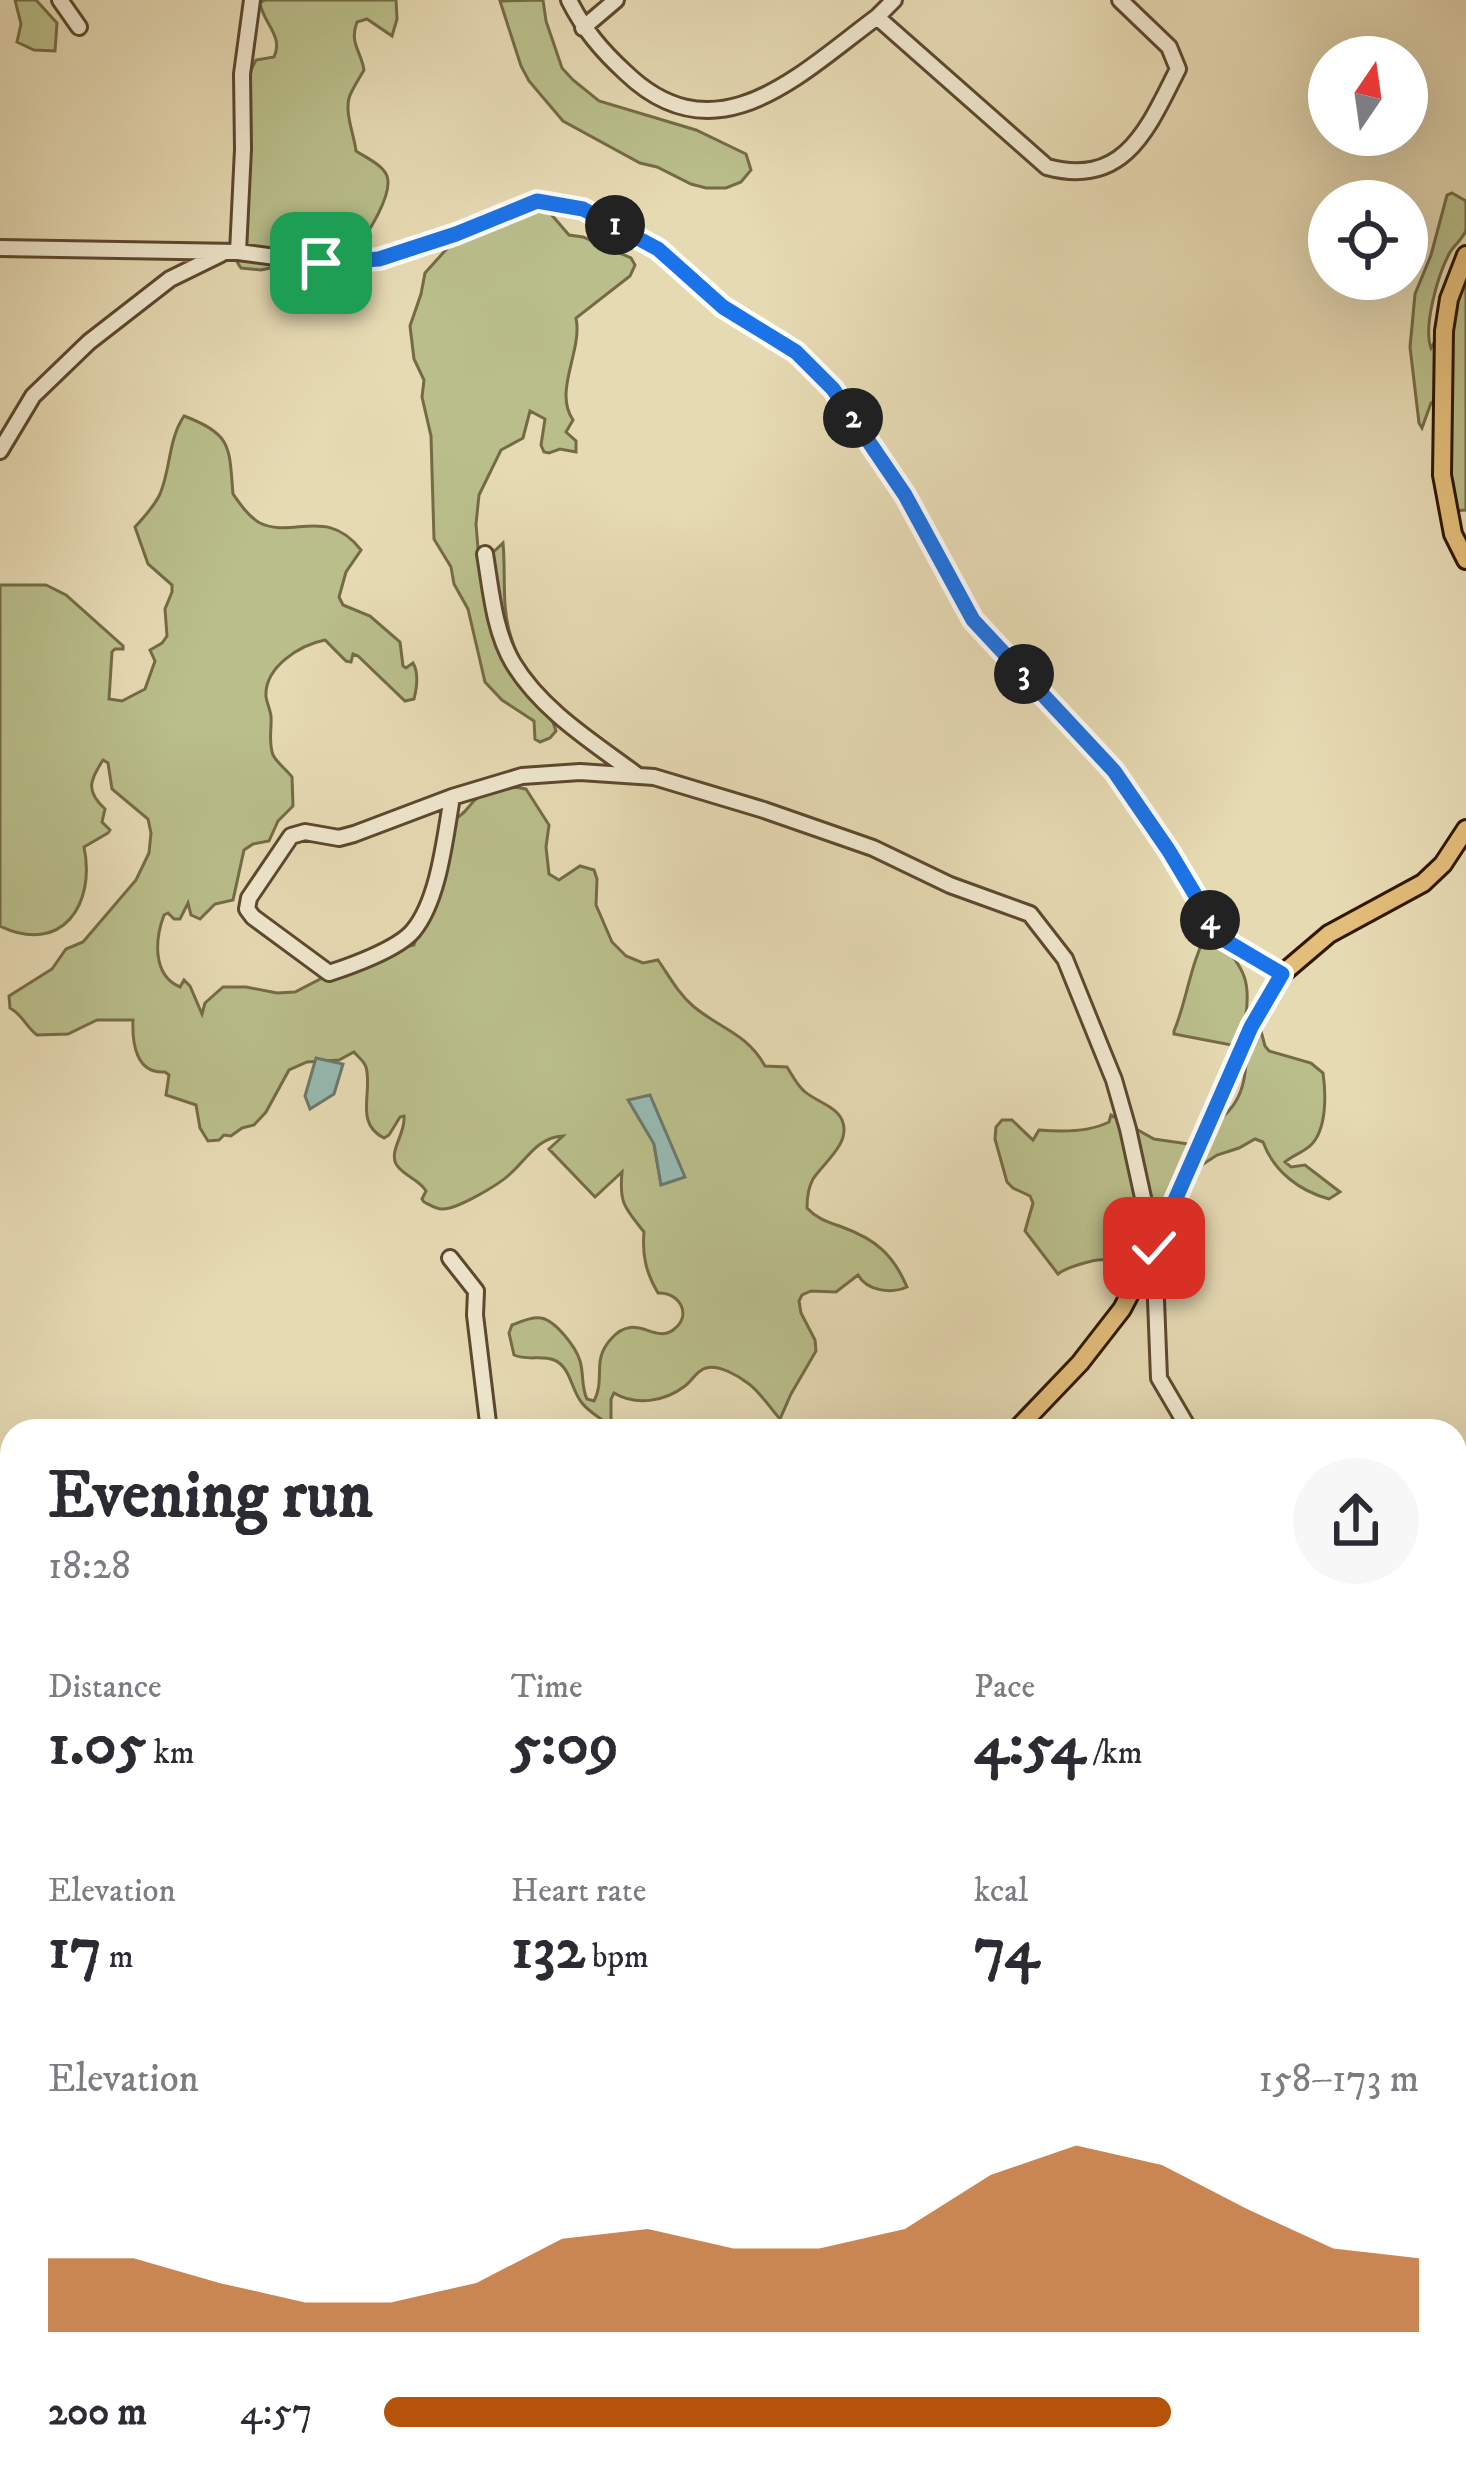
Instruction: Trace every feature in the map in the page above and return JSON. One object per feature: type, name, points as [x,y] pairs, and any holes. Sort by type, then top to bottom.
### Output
[{"type":"main road","points":[[1466,255],[1449,299],[1444,332],[1442,475],[1453,535],[1466,560]]},
{"type":"main road","points":[[1026,1419],[1080,1363],[1122,1309],[1154,1248],[1251,1027],[1282,974],[1329,934],[1424,883],[1466,829]]},
{"type":"street","points":[[61,0],[80,27]]},
{"type":"street","points":[[232,252],[243,148],[242,74],[252,0]]},
{"type":"street","points":[[569,0],[583,28],[638,85],[662,101],[691,111],[747,105],[800,73],[894,0]]},
{"type":"street","points":[[583,28],[616,0]]},
{"type":"street","points":[[877,17],[1047,166],[1067,172],[1100,170],[1146,130],[1178,69],[1169,47],[1120,0]]},
{"type":"street","points":[[0,248],[232,252],[321,263],[379,259],[537,201],[583,209],[658,249],[723,307],[796,352],[833,389],[905,495],[973,620],[1114,771],[1221,938],[1282,974]]},
{"type":"street","points":[[170,279],[173,250]]},
{"type":"street","points":[[0,451],[33,396],[88,342],[170,279],[232,252]]},
{"type":"street","points":[[484,554],[496,618],[511,660],[541,701],[638,775]]},
{"type":"street","points":[[580,772],[597,744]]},
{"type":"street","points":[[452,797],[432,890],[420,920],[401,942],[329,973],[247,909],[249,898],[291,836],[305,832],[339,838],[452,797],[522,776],[580,772],[654,777],[786,817],[1030,914],[1065,959],[1114,1080],[1154,1248],[1159,1378],[1183,1419]]},
{"type":"street","points":[[450,1258],[476,1291],[488,1419]]},
{"type":"green space","points":[[15,0],[36,0],[57,23],[55,51],[34,50],[17,42],[21,24]]},
{"type":"green space","points":[[396,0],[392,36],[367,19],[357,22],[355,29],[364,70],[349,98],[350,124],[356,151],[382,168],[388,185],[376,218],[352,257],[261,270],[241,268],[235,257],[233,210],[251,70],[256,60],[274,57],[276,49],[260,3]]},
{"type":"green space","points":[[543,0],[562,68],[573,80],[599,101],[696,130],[746,154],[751,170],[741,182],[726,188],[691,184],[640,163],[563,121],[521,66],[500,1]]},
{"type":"green space","points":[[1447,195],[1466,201],[1466,230],[1445,263],[1433,301],[1429,339],[1431,348],[1466,268],[1466,510],[1454,511],[1434,401],[1422,428],[1419,423],[1410,347],[1414,300],[1428,300],[1428,262]]},
{"type":"green space","points":[[532,212],[550,213],[569,235],[631,258],[635,265],[630,276],[576,318],[566,396],[573,420],[566,432],[576,441],[576,452],[544,452],[545,419],[530,411],[523,438],[501,450],[479,495],[478,548],[484,561],[503,543],[511,637],[556,731],[540,742],[535,739],[534,721],[485,682],[468,609],[434,539],[431,436],[422,397],[424,380],[414,359],[410,326],[425,273],[452,243],[479,227]]},
{"type":"green space","points":[[184,416],[212,429],[229,454],[233,494],[256,520],[272,527],[323,526],[348,537],[361,550],[346,572],[339,597],[343,605],[370,616],[400,642],[403,666],[413,663],[417,680],[414,699],[405,701],[358,656],[353,654],[351,662],[346,661],[325,640],[295,652],[277,667],[266,697],[271,745],[275,758],[292,777],[293,806],[278,821],[269,841],[244,850],[233,900],[215,904],[200,919],[191,915],[188,903],[180,919],[164,915],[158,945],[164,974],[180,987],[184,980],[190,986],[202,1014],[205,1003],[223,987],[295,992],[361,958],[414,945],[453,820],[487,792],[526,789],[549,825],[549,874],[559,880],[580,866],[594,870],[596,905],[612,942],[626,956],[643,963],[658,960],[693,1006],[741,1039],[765,1066],[787,1067],[801,1089],[842,1120],[843,1137],[813,1179],[807,1208],[873,1243],[896,1265],[907,1287],[880,1290],[858,1275],[836,1292],[802,1295],[801,1313],[816,1351],[780,1419],[749,1384],[711,1367],[659,1399],[631,1400],[614,1393],[611,1419],[601,1419],[582,1403],[560,1363],[514,1355],[512,1325],[534,1318],[547,1320],[574,1349],[585,1394],[594,1401],[600,1362],[611,1339],[628,1328],[666,1333],[682,1318],[678,1301],[658,1293],[650,1278],[644,1232],[623,1199],[622,1172],[595,1197],[549,1149],[563,1136],[540,1145],[488,1190],[449,1208],[438,1208],[424,1202],[426,1191],[396,1164],[404,1116],[384,1138],[370,1124],[366,1067],[354,1052],[339,1060],[307,1062],[289,1070],[254,1125],[208,1141],[196,1105],[166,1095],[169,1075],[142,1062],[135,1047],[133,1020],[97,1020],[68,1034],[37,1035],[10,1008],[9,996],[52,969],[66,949],[83,942],[136,880],[149,853],[151,833],[148,819],[112,789],[108,763],[103,760],[92,791],[105,809],[102,822],[110,830],[84,847],[85,888],[79,905],[57,929],[41,934],[22,934],[0,926],[0,585],[46,585],[66,595],[123,646],[112,652],[109,699],[122,701],[145,689],[155,661],[150,650],[167,636],[165,609],[172,585],[148,564],[135,527],[160,494]],"holes":[[[650,1096],[684,1176],[661,1184],[654,1144]]]},
{"type":"green space","points":[[1210,929],[1243,973],[1244,1027],[1258,1020],[1269,1051],[1311,1063],[1323,1073],[1320,1130],[1311,1145],[1285,1162],[1291,1167],[1305,1165],[1340,1192],[1329,1199],[1298,1185],[1281,1171],[1263,1142],[1255,1139],[1191,1172],[1178,1192],[1149,1218],[1139,1250],[1124,1272],[1101,1260],[1058,1274],[1025,1231],[1033,1203],[1007,1182],[996,1127],[1002,1120],[1012,1120],[1033,1140],[1039,1130],[1093,1128],[1109,1122],[1111,1115],[1154,1139],[1188,1144],[1221,1119],[1241,1090],[1246,1060],[1237,1046],[1174,1034]]},
{"type":"water","points":[[316,1058],[343,1064],[334,1094],[310,1109],[305,1096]]},
{"type":"water","points":[[650,1095],[685,1177],[661,1185],[654,1144],[628,1100]]},
{"type":"route","points":[[321,263],[379,259],[537,201],[560,203],[583,209],[658,249],[723,307],[796,352],[833,389],[905,495],[973,620],[1114,771],[1221,938],[1282,974],[1251,1027],[1154,1248]]}]
